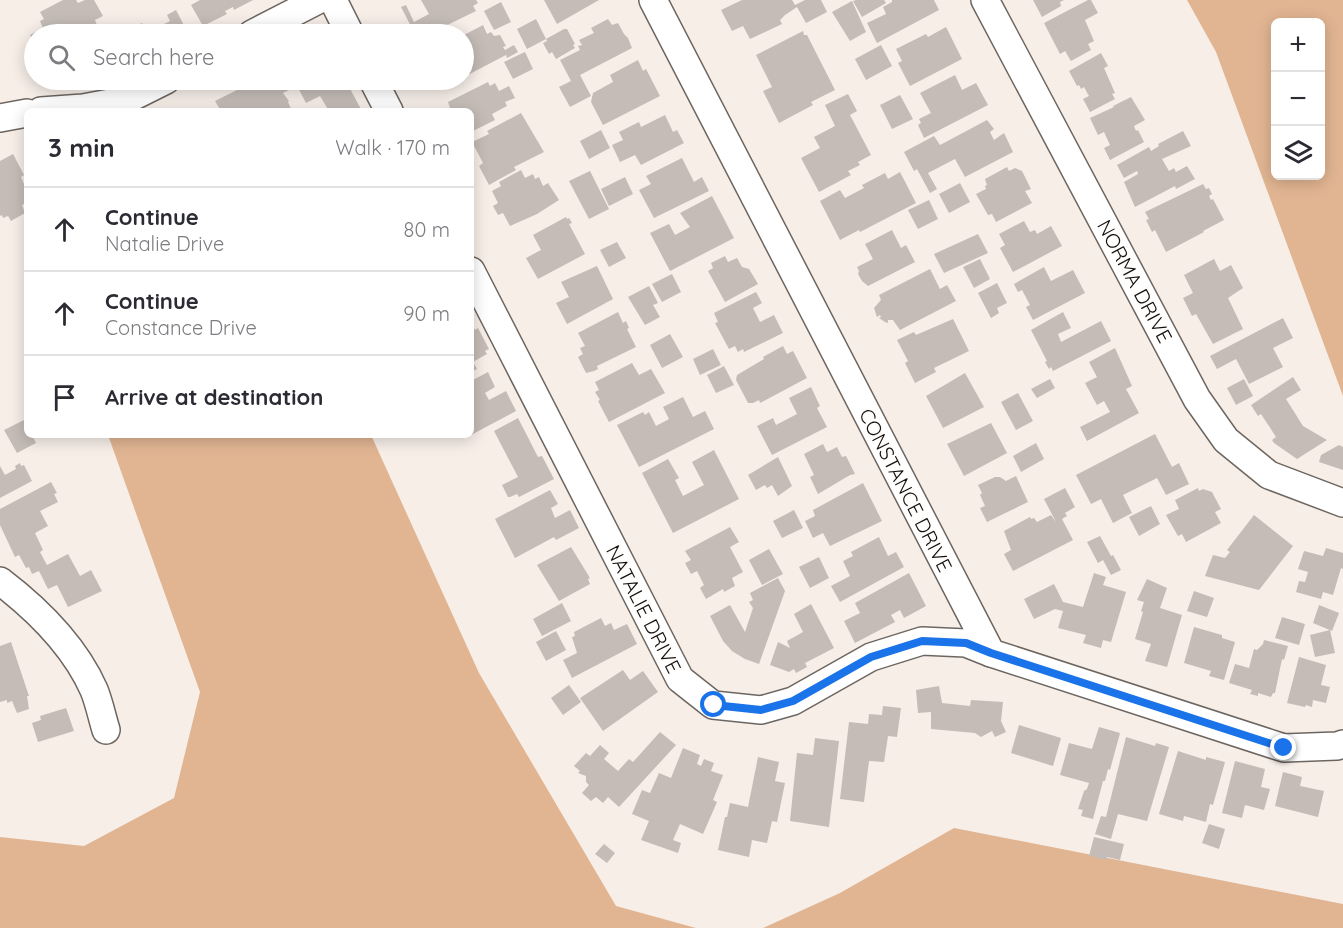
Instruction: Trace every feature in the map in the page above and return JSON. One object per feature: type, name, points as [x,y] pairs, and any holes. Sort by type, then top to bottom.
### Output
[{"type":"street","points":[[271,24],[318,0]]},
{"type":"street","points":[[333,0],[345,24]]},
{"type":"street","name":"CONSTANCE DRIVE","points":[[653,0],[991,653]]},
{"type":"street","name":"NORMA DRIVE","points":[[985,0],[1197,399],[1226,440],[1269,475],[1343,502]]},
{"type":"street","points":[[83,108],[126,100],[146,90]]},
{"type":"street","points":[[378,90],[387,108]]},
{"type":"street","points":[[0,118],[24,114]]},
{"type":"street","name":"NATALIE DRIVE","points":[[474,276],[680,680],[714,705],[761,710],[793,701],[871,657],[922,641],[966,643],[991,653]]},
{"type":"street","points":[[0,581],[33,606],[72,651],[94,689],[106,730]]},
{"type":"street","points":[[991,653],[1284,748],[1343,744]]},
{"type":"shaded area","points":[[1187,0],[1343,0],[1343,396],[1216,52]]},
{"type":"shaded area","points":[[109,438],[372,438],[479,673],[616,906],[696,928],[0,928],[0,837],[84,846],[174,798],[200,692]]},
{"type":"shaded area","points":[[954,828],[1343,904],[1343,928],[763,928],[840,893]]},
{"type":"building","points":[[63,0],[76,0],[78,3],[94,0],[103,16],[95,20],[97,24],[41,24],[40,21],[44,19],[40,12]]},
{"type":"building","points":[[200,0],[253,0],[234,10],[233,7],[225,11],[227,14],[207,24],[202,24],[191,5]]},
{"type":"building","points":[[421,0],[476,0],[478,3],[473,6],[476,11],[449,24],[410,24],[401,7],[406,5],[414,22],[429,14]]},
{"type":"building","points":[[544,0],[599,0],[557,24]]},
{"type":"building","points":[[742,0],[792,0],[795,5],[805,0],[821,0],[827,12],[806,23],[797,7],[780,20],[782,24],[750,39],[743,26],[732,31],[721,10]]},
{"type":"building","points":[[884,0],[886,3],[862,17],[853,1]]},
{"type":"building","points":[[892,0],[934,0],[939,10],[877,43],[867,23],[886,14],[883,7]]},
{"type":"building","points":[[1033,0],[1064,0],[1060,2],[1061,6],[1042,17]]},
{"type":"building","points":[[1091,0],[1098,13],[1085,20],[1094,41],[1088,44],[1091,50],[1071,61],[1065,51],[1060,54],[1044,23]]},
{"type":"building","points":[[852,1],[866,32],[850,41],[832,12]]},
{"type":"building","points":[[501,2],[511,22],[494,30],[484,11]]},
{"type":"building","points":[[176,10],[183,24],[164,24],[170,21],[167,15]]},
{"type":"building","points":[[536,19],[546,39],[527,49],[517,29]]},
{"type":"building","points":[[608,19],[612,25],[618,23],[632,48],[580,75],[591,96],[570,107],[559,87],[571,81],[560,60],[580,50],[578,46],[582,45],[579,40],[594,33],[591,28]]},
{"type":"building","points":[[483,25],[487,34],[491,32],[494,36],[500,35],[506,46],[503,47],[505,50],[514,45],[518,52],[507,58],[506,55],[474,72],[474,30]]},
{"type":"building","points":[[946,27],[962,59],[910,86],[898,63],[902,61],[896,49],[926,34],[928,37]]},
{"type":"building","points":[[567,29],[575,48],[556,59],[552,52],[549,54],[543,43]]},
{"type":"building","points":[[803,31],[835,90],[811,102],[813,105],[779,123],[763,91],[772,87],[756,55]]},
{"type":"building","points":[[881,45],[892,66],[866,80],[855,59]]},
{"type":"building","points":[[525,52],[533,69],[513,79],[504,62]]},
{"type":"building","points":[[1101,53],[1108,66],[1104,68],[1115,93],[1112,94],[1115,99],[1090,112],[1083,99],[1089,96],[1084,87],[1081,89],[1079,85],[1077,86],[1069,71]]},
{"type":"building","points":[[638,60],[643,71],[646,69],[660,96],[603,125],[591,102],[593,93],[613,82],[610,75]]},
{"type":"building","points":[[955,75],[962,90],[976,83],[988,105],[924,138],[918,125],[921,123],[919,119],[931,113],[920,93]]},
{"type":"building","points":[[488,82],[490,86],[495,83],[499,91],[509,86],[515,98],[505,102],[507,106],[492,114],[495,120],[474,130],[474,108],[450,108],[448,102]]},
{"type":"building","points":[[237,90],[289,90],[283,93],[291,108],[219,108],[215,101]]},
{"type":"building","points":[[299,90],[351,90],[360,108],[327,108],[320,96],[306,103]]},
{"type":"building","points":[[848,94],[857,111],[850,115],[871,155],[858,162],[860,165],[848,171],[851,175],[819,192],[801,158],[820,148],[814,137],[835,126],[825,105]]},
{"type":"building","points":[[900,95],[913,119],[892,129],[880,105]]},
{"type":"building","points":[[1131,97],[1145,120],[1134,126],[1144,142],[1110,160],[1104,148],[1110,145],[1104,132],[1098,135],[1090,118]]},
{"type":"building","points":[[521,113],[544,152],[514,167],[516,170],[489,185],[479,166],[483,163],[474,146],[474,141],[489,134],[487,131]]},
{"type":"building","points":[[665,115],[673,132],[677,130],[684,143],[641,165],[635,155],[620,162],[612,145],[623,140],[619,132],[639,122],[641,127]]},
{"type":"building","points":[[987,120],[994,129],[990,132],[994,140],[1004,133],[1013,152],[965,177],[955,159],[928,173],[937,189],[930,193],[917,169],[914,171],[904,152],[934,136],[940,145]]},
{"type":"building","points":[[601,130],[610,148],[589,159],[580,141]]},
{"type":"building","points":[[1183,131],[1191,146],[1162,159],[1169,171],[1174,168],[1176,172],[1187,166],[1195,179],[1176,189],[1175,186],[1135,207],[1124,182],[1138,174],[1137,171],[1124,178],[1117,165],[1149,147],[1151,151],[1159,146],[1158,144]]},
{"type":"building","points":[[13,154],[24,175],[21,177],[24,184],[24,204],[22,205],[24,214],[11,221],[8,216],[3,218],[2,215],[0,216],[0,161]]},
{"type":"building","points":[[682,158],[694,182],[702,177],[709,191],[654,218],[639,190],[651,184],[646,176]]},
{"type":"building","points":[[1007,167],[1009,171],[1015,168],[1022,171],[1031,189],[1025,191],[1032,203],[996,222],[992,214],[988,215],[976,194],[986,189],[985,179]]},
{"type":"building","points":[[521,170],[525,178],[533,174],[535,179],[539,177],[543,186],[548,183],[559,200],[537,214],[510,226],[503,213],[498,215],[493,206],[498,203],[492,191],[501,186],[499,182]]},
{"type":"building","points":[[590,171],[609,209],[589,219],[569,181]]},
{"type":"building","points":[[900,172],[916,203],[840,240],[820,201],[840,190],[845,198],[864,188],[862,185],[885,173],[888,179]]},
{"type":"building","points":[[625,177],[633,194],[609,206],[601,189]]},
{"type":"building","points":[[960,183],[970,202],[949,213],[939,194]]},
{"type":"building","points":[[1203,184],[1206,189],[1209,188],[1212,194],[1209,196],[1211,200],[1213,199],[1224,220],[1166,252],[1155,230],[1152,232],[1145,212]]},
{"type":"building","points":[[712,196],[734,238],[670,271],[650,233],[669,224],[675,235],[690,227],[680,213]]},
{"type":"building","points":[[929,200],[938,219],[918,229],[908,210]]},
{"type":"building","points":[[566,217],[572,223],[569,224],[585,254],[538,279],[526,258],[541,250],[533,235]]},
{"type":"building","points":[[1024,221],[1030,232],[1035,230],[1037,234],[1051,226],[1062,246],[1013,272],[1000,248],[1005,245],[999,234]]},
{"type":"building","points":[[892,230],[901,248],[906,245],[915,262],[868,286],[862,281],[857,267],[873,259],[865,244]]},
{"type":"building","points":[[978,234],[988,253],[944,273],[934,254]]},
{"type":"building","points":[[617,242],[626,258],[609,267],[600,250]]},
{"type":"building","points":[[725,256],[728,262],[737,258],[742,267],[749,269],[758,284],[725,302],[708,271],[713,268],[711,263]]},
{"type":"building","points":[[980,259],[990,279],[974,288],[963,267]]},
{"type":"building","points":[[1214,259],[1220,271],[1231,265],[1243,288],[1228,298],[1243,329],[1213,344],[1196,314],[1192,316],[1183,298],[1193,293],[1184,275]]},
{"type":"building","points":[[597,266],[613,299],[567,324],[556,303],[569,297],[561,282]]},
{"type":"building","points":[[1044,267],[1051,281],[1073,270],[1085,293],[1033,320],[1026,307],[1030,305],[1022,290],[1018,292],[1014,284]]},
{"type":"building","points":[[930,269],[940,289],[947,285],[956,301],[900,330],[893,320],[888,320],[888,323],[879,318],[880,315],[877,317],[874,308],[881,300],[879,295]]},
{"type":"building","points":[[672,274],[681,292],[662,302],[652,284]]},
{"type":"building","points":[[997,283],[1007,303],[997,308],[999,313],[991,318],[978,293]]},
{"type":"building","points":[[649,286],[658,303],[653,305],[660,317],[645,325],[628,297]]},
{"type":"building","points":[[756,292],[762,303],[753,308],[760,322],[774,315],[783,333],[744,352],[743,349],[738,352],[735,346],[729,349],[715,323],[718,322],[714,313]]},
{"type":"building","points":[[618,312],[623,323],[626,321],[629,328],[627,329],[636,347],[597,366],[598,369],[586,373],[578,357],[583,354],[580,348],[585,346],[578,333]]},
{"type":"building","points":[[1063,312],[1071,328],[1058,334],[1061,342],[1101,321],[1111,341],[1053,371],[1045,362],[1047,361],[1031,330]]},
{"type":"building","points":[[1283,318],[1293,338],[1273,348],[1283,367],[1249,384],[1236,359],[1217,369],[1210,356]]},
{"type":"building","points":[[953,319],[969,351],[934,368],[936,372],[915,383],[905,363],[908,361],[897,340],[914,332],[916,335]]},
{"type":"building","points":[[474,328],[475,330],[478,328],[489,349],[485,351],[487,354],[474,361]]},
{"type":"building","points":[[670,334],[683,357],[662,368],[650,345]]},
{"type":"building","points":[[783,346],[787,354],[793,351],[807,378],[760,403],[759,400],[748,403],[736,380],[737,375]]},
{"type":"building","points":[[1115,348],[1132,386],[1126,389],[1139,413],[1087,441],[1080,427],[1110,412],[1104,401],[1097,405],[1085,383],[1097,377],[1089,362]]},
{"type":"building","points":[[713,349],[721,365],[700,375],[693,359]]},
{"type":"building","points":[[632,363],[639,375],[651,369],[665,393],[609,422],[598,401],[600,400],[595,392],[599,390],[595,382]]},
{"type":"building","points":[[724,366],[734,385],[716,393],[707,375]]},
{"type":"building","points":[[488,372],[495,387],[485,393],[489,400],[506,391],[516,411],[474,433],[474,379]]},
{"type":"building","points":[[965,373],[984,407],[943,428],[926,396]]},
{"type":"building","points":[[1293,377],[1301,390],[1286,399],[1303,426],[1327,440],[1297,459],[1274,443],[1272,440],[1276,437],[1261,414],[1258,416],[1251,405]]},
{"type":"building","points":[[1050,379],[1055,388],[1037,398],[1031,389]]},
{"type":"building","points":[[1244,379],[1253,396],[1236,405],[1227,388]]},
{"type":"building","points":[[811,387],[820,406],[817,408],[827,427],[772,455],[757,426],[773,418],[776,425],[797,414],[789,398]]},
{"type":"building","points":[[1018,393],[1033,421],[1016,430],[1001,402]]},
{"type":"building","points":[[683,397],[693,417],[705,411],[714,429],[639,467],[617,425],[643,412],[645,415],[649,412],[656,426],[669,419],[663,407]]},
{"type":"building","points":[[518,418],[538,457],[542,456],[554,479],[519,497],[517,494],[508,497],[502,485],[518,477],[494,431]]},
{"type":"building","points":[[24,420],[24,438],[34,438],[36,443],[17,453],[4,430]]},
{"type":"building","points":[[991,423],[1007,453],[964,476],[947,444]]},
{"type":"building","points":[[1155,434],[1172,467],[1179,463],[1189,484],[1166,495],[1157,478],[1123,495],[1132,513],[1113,523],[1101,499],[1091,504],[1076,475]]},
{"type":"building","points":[[1036,443],[1044,459],[1021,472],[1013,456]]},
{"type":"building","points":[[823,444],[827,452],[837,447],[842,457],[846,456],[855,474],[818,494],[810,477],[814,475],[804,454]]},
{"type":"building","points":[[1339,445],[1343,447],[1343,470],[1319,462],[1321,455]]},
{"type":"building","points":[[714,450],[739,499],[673,533],[642,473],[668,459],[679,478],[675,480],[683,496],[704,485],[692,462]]},
{"type":"building","points":[[778,457],[792,486],[778,496],[772,485],[767,488],[765,485],[756,490],[748,475]]},
{"type":"building","points":[[20,463],[21,466],[24,465],[32,481],[0,498],[0,466],[5,475],[16,469],[15,466]]},
{"type":"building","points":[[1016,476],[1028,502],[987,522],[980,508],[985,506],[978,485],[995,477],[1006,481]]},
{"type":"building","points":[[51,482],[57,493],[54,494],[58,502],[40,511],[48,526],[35,533],[43,550],[40,552],[47,565],[68,554],[80,576],[91,570],[102,591],[68,607],[57,585],[48,589],[39,571],[32,574],[19,555],[15,557],[0,525],[0,509]]},
{"type":"building","points":[[863,483],[882,521],[830,546],[823,533],[813,538],[805,521],[815,516],[813,510]]},
{"type":"building","points":[[1065,488],[1075,507],[1065,513],[1067,516],[1062,519],[1073,540],[1013,571],[1004,554],[1011,550],[1004,531],[1030,517],[1037,522],[1051,515],[1056,522],[1044,499]]},
{"type":"building","points":[[1198,488],[1199,491],[1203,489],[1212,492],[1221,509],[1215,512],[1221,523],[1186,542],[1182,534],[1178,536],[1166,515],[1179,509],[1175,500]]},
{"type":"building","points":[[550,490],[558,504],[551,508],[555,518],[570,510],[579,528],[556,540],[554,537],[515,558],[495,519]]},
{"type":"building","points":[[1151,506],[1160,524],[1139,536],[1129,517]]},
{"type":"building","points":[[794,510],[803,528],[782,538],[773,521]]},
{"type":"building","points":[[1254,515],[1293,546],[1259,590],[1205,576],[1213,555],[1225,558],[1230,552],[1227,550]]},
{"type":"building","points":[[730,527],[739,542],[730,547],[743,572],[732,578],[735,586],[724,592],[723,589],[706,599],[700,588],[704,585],[697,571],[691,574],[685,563],[691,560],[685,551]]},
{"type":"building","points":[[1100,536],[1121,570],[1111,575],[1103,560],[1098,563],[1087,542]]},
{"type":"building","points":[[879,537],[888,556],[896,552],[904,567],[840,602],[831,586],[850,576],[843,561],[853,556],[851,552]]},
{"type":"building","points":[[571,547],[590,578],[588,579],[590,584],[559,601],[537,565]]},
{"type":"building","points":[[1326,548],[1343,553],[1343,569],[1341,568],[1333,595],[1323,592],[1321,599],[1296,592],[1299,581],[1305,582],[1308,572],[1298,569],[1304,551],[1323,556]]},
{"type":"building","points":[[769,549],[783,574],[762,585],[749,560]]},
{"type":"building","points":[[819,557],[829,578],[810,588],[799,567]]},
{"type":"building","points":[[909,573],[926,606],[904,618],[900,610],[891,615],[895,622],[855,643],[844,621],[860,613],[855,603]]},
{"type":"building","points":[[1094,573],[1106,577],[1103,585],[1126,592],[1111,642],[1103,640],[1101,648],[1083,643],[1086,635],[1058,628],[1063,611],[1055,609],[1034,619],[1024,599],[1054,584],[1063,602],[1083,607]]},
{"type":"building","points":[[778,578],[785,591],[759,664],[732,651],[723,641],[710,616],[730,605],[745,632],[753,608],[749,602],[753,600],[750,593]]},
{"type":"building","points":[[1147,579],[1167,588],[1160,608],[1182,615],[1167,667],[1145,661],[1151,644],[1135,639],[1144,602],[1137,600]]},
{"type":"building","points":[[1194,591],[1214,598],[1207,617],[1187,611]]},
{"type":"building","points":[[562,603],[571,621],[542,636],[533,619]]},
{"type":"building","points":[[811,604],[834,648],[805,663],[807,667],[796,673],[794,669],[789,672],[770,665],[778,642],[790,648],[787,641],[803,632],[794,614]]},
{"type":"building","points":[[1319,605],[1339,613],[1332,631],[1313,623]]},
{"type":"building","points":[[1282,617],[1305,624],[1299,645],[1275,638]]},
{"type":"building","points":[[601,618],[605,626],[611,623],[614,630],[627,624],[637,644],[572,678],[563,660],[577,653],[572,637],[575,636],[574,632]]},
{"type":"building","points":[[1194,627],[1222,635],[1222,638],[1235,642],[1224,680],[1209,676],[1211,671],[1184,663]]},
{"type":"building","points":[[1330,630],[1335,653],[1315,657],[1310,635]]},
{"type":"building","points":[[556,631],[566,650],[546,661],[536,642]]},
{"type":"building","points":[[1264,640],[1288,646],[1284,660],[1282,659],[1275,693],[1271,697],[1258,693],[1258,696],[1250,694],[1252,690],[1229,683],[1235,664],[1249,668],[1254,649],[1257,650]]},
{"type":"building","points":[[11,642],[29,696],[27,696],[29,709],[17,713],[12,701],[0,702],[0,646]]},
{"type":"building","points":[[1299,657],[1326,665],[1321,685],[1330,687],[1326,703],[1313,700],[1312,707],[1306,705],[1305,707],[1287,703]]},
{"type":"building","points":[[623,670],[630,680],[643,671],[658,692],[603,731],[580,698]]},
{"type":"building","points":[[569,685],[581,702],[563,715],[551,698]]},
{"type":"building","points":[[939,686],[942,703],[970,706],[971,700],[1003,702],[1001,721],[1006,732],[995,737],[992,731],[981,737],[975,733],[931,729],[931,712],[918,713],[916,690]]},
{"type":"building","points":[[883,706],[901,708],[897,737],[888,736],[884,762],[869,761],[864,802],[840,799],[849,722],[868,724],[869,714],[882,715]]},
{"type":"building","points":[[66,708],[74,731],[38,742],[32,723],[41,720],[40,716]]},
{"type":"building","points":[[1019,725],[1061,738],[1053,766],[1011,753]]},
{"type":"building","points":[[1099,727],[1120,733],[1110,770],[1108,769],[1105,781],[1103,781],[1093,819],[1081,816],[1083,810],[1078,809],[1089,783],[1060,775],[1069,743],[1092,749]]},
{"type":"building","points":[[660,732],[676,745],[619,807],[608,797],[603,803],[596,797],[591,801],[582,793],[589,785],[586,782],[586,776],[578,773],[580,771],[574,766],[586,753],[590,756],[600,745],[609,753],[604,759],[618,771],[629,759],[633,762]]},
{"type":"building","points":[[1126,737],[1155,746],[1156,743],[1169,747],[1147,821],[1118,814],[1111,839],[1095,834],[1101,816],[1106,817]]},
{"type":"building","points":[[815,738],[839,741],[829,827],[790,821],[797,753],[813,755]]},
{"type":"building","points":[[683,748],[700,755],[697,764],[701,766],[704,759],[714,763],[711,771],[723,775],[713,800],[717,802],[703,834],[680,824],[673,840],[681,843],[678,853],[641,840],[649,821],[632,814],[642,790],[650,793],[659,773],[671,778]]},
{"type":"building","points":[[1178,751],[1206,760],[1206,757],[1225,762],[1206,822],[1184,816],[1183,821],[1159,814]]},
{"type":"building","points":[[758,757],[779,762],[775,781],[785,783],[777,822],[772,821],[767,843],[752,840],[749,857],[718,850],[730,803],[748,807]]},
{"type":"building","points":[[1235,761],[1265,769],[1261,787],[1270,789],[1264,810],[1245,805],[1242,818],[1222,813]]},
{"type":"building","points":[[1283,772],[1302,777],[1300,786],[1324,791],[1318,817],[1275,806]]},
{"type":"building","points":[[1209,824],[1225,829],[1219,849],[1202,843]]},
{"type":"building","points":[[1094,837],[1124,844],[1120,860],[1089,856]]},
{"type":"building","points":[[604,844],[615,853],[607,863],[595,854]]},
{"type":"route","points":[[714,705],[761,710],[793,701],[871,657],[922,641],[966,643],[1284,748]]}]
